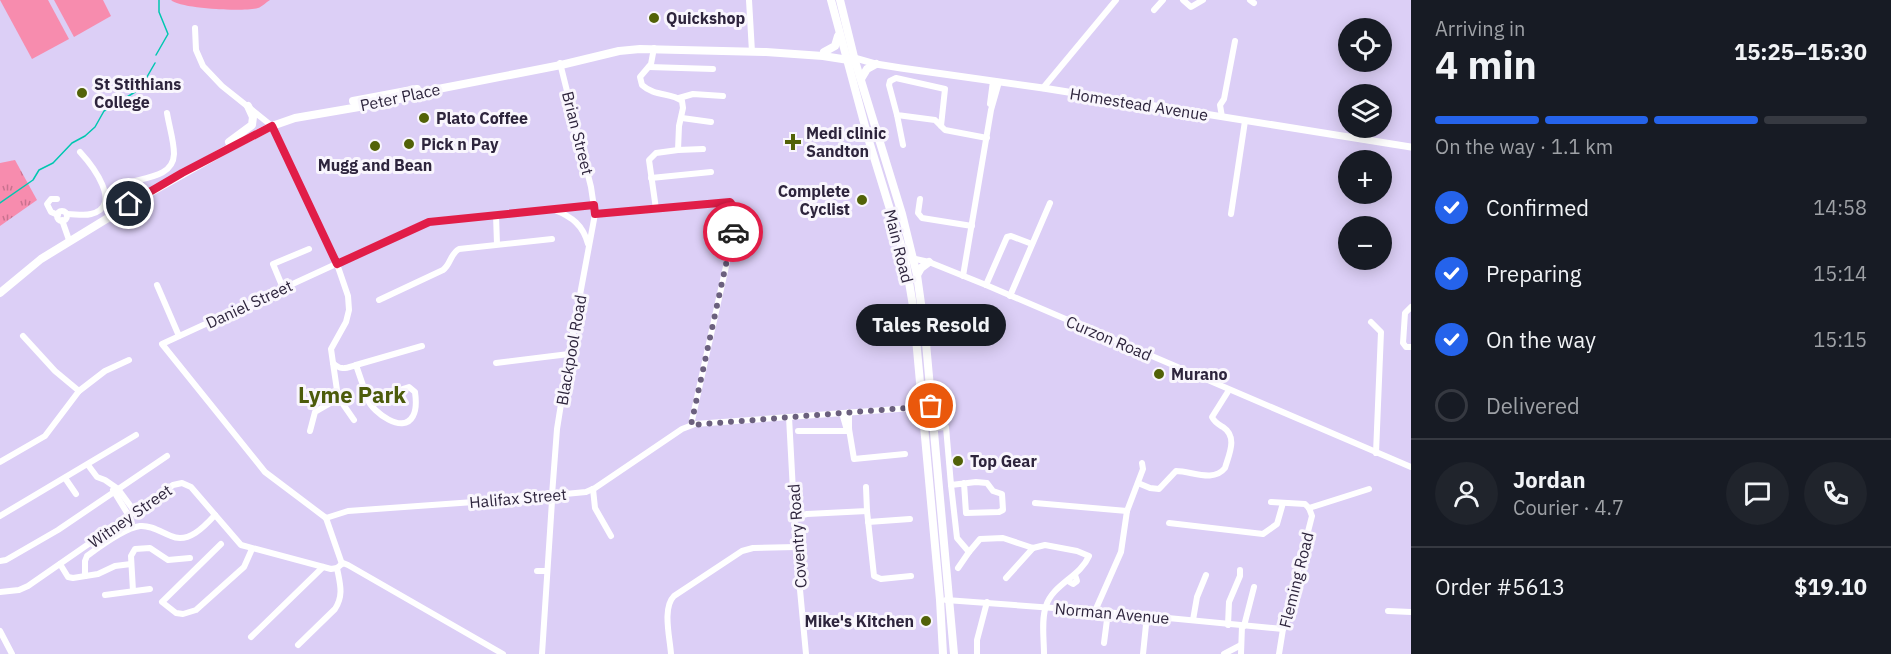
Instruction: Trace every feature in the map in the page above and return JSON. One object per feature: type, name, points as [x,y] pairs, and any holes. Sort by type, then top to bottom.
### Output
[{"type":"main road","points":[[831,0],[839,32],[850,58]]},
{"type":"main road","points":[[840,0],[850,58]]},
{"type":"main road","points":[[824,52],[835,46],[839,32]]},
{"type":"main road","name":"Peter Place","points":[[68,239],[269,124],[398,99],[601,52],[640,46],[752,50],[850,58]]},
{"type":"main road","name":"Peter Place","points":[[0,286],[27,263],[229,143],[292,114],[621,51],[654,48],[824,52],[850,58]]},
{"type":"main road","name":"Main Road","points":[[850,58],[861,79],[910,258],[913,306],[926,406],[943,654]]},
{"type":"main road","name":"Main Road","points":[[850,58],[917,275],[925,332],[926,406],[934,428],[954,654]]},
{"type":"main road","points":[[861,79],[871,62]]},
{"type":"main road","points":[[364,99],[395,97],[398,99]]},
{"type":"main road","points":[[229,143],[252,125],[253,117],[248,106]]},
{"type":"main road","name":"Peter Place","points":[[0,293],[54,248]]},
{"type":"main road","points":[[917,275],[921,268],[929,262]]},
{"type":"street","points":[[749,0],[752,50]]},
{"type":"street","points":[[1043,88],[1116,0]]},
{"type":"street","points":[[1154,10],[1163,0]]},
{"type":"street","points":[[1183,0],[1191,8],[1203,0]]},
{"type":"street","points":[[195,28],[196,50],[203,66],[222,86],[269,124],[337,264],[348,296],[349,310],[331,349],[339,398],[354,420]]},
{"type":"street","points":[[1222,113],[1235,41]]},
{"type":"street","points":[[654,48],[649,67],[640,77],[640,82],[645,88],[661,95],[679,98],[693,94],[723,96]]},
{"type":"street","name":"Homestead Avenue","points":[[850,58],[996,82],[1222,113],[1245,121],[1411,147]]},
{"type":"street","name":"Brian Street","points":[[560,63],[594,205]]},
{"type":"street","points":[[649,67],[713,69]]},
{"type":"street","points":[[903,145],[889,85],[893,79],[943,87],[946,91],[941,126]]},
{"type":"street","points":[[965,277],[996,82]]},
{"type":"street","points":[[678,150],[683,103],[679,98]]},
{"type":"street","points":[[103,186],[114,186],[150,178],[169,167],[174,155],[167,112]]},
{"type":"street","points":[[897,115],[935,120],[948,130],[987,138]]},
{"type":"street","points":[[682,118],[711,122]]},
{"type":"street","points":[[1231,214],[1245,121]]},
{"type":"street","points":[[656,209],[649,160],[651,156],[656,153],[703,148]]},
{"type":"street","points":[[60,218],[62,211],[67,214],[86,215],[97,212],[105,202],[106,195],[103,186],[91,164],[80,152]]},
{"type":"street","points":[[651,178],[711,172]]},
{"type":"street","points":[[106,195],[114,186]]},
{"type":"street","points":[[57,199],[51,199],[47,204],[51,212],[60,218],[68,239]]},
{"type":"street","points":[[920,199],[918,213],[922,218],[972,226]]},
{"type":"street","points":[[595,214],[727,202],[736,207],[737,214],[691,425]]},
{"type":"street","points":[[1010,296],[1050,203]]},
{"type":"street","name":"Daniel Street","points":[[326,518],[265,472],[162,344],[423,224],[594,205]]},
{"type":"street","name":"Blackpool Road","points":[[542,654],[555,448],[569,354],[595,214],[594,205]]},
{"type":"street","points":[[555,209],[578,223],[585,233],[589,247]]},
{"type":"street","points":[[496,215],[497,244]]},
{"type":"street","points":[[986,285],[1007,237],[1011,236],[1032,244]]},
{"type":"street","points":[[379,300],[443,270],[459,249],[552,239]]},
{"type":"street","points":[[283,288],[273,264],[309,249]]},
{"type":"street","name":"Curzon Road","points":[[910,258],[929,262],[986,285],[1411,468]]},
{"type":"street","points":[[157,285],[179,336]]},
{"type":"street","points":[[1411,307],[1405,312],[1403,343],[1406,347],[1411,347]]},
{"type":"street","points":[[1371,322],[1381,332],[1376,453]]},
{"type":"street","points":[[23,336],[55,371],[79,391]]},
{"type":"street","points":[[333,363],[342,369],[422,346]]},
{"type":"street","points":[[496,363],[569,354]]},
{"type":"street","points":[[0,462],[45,436],[79,391],[105,371],[129,360]]},
{"type":"street","points":[[356,365],[368,400],[371,406],[393,422],[410,420],[415,412],[415,392],[409,387],[368,400]]},
{"type":"street","points":[[1138,483],[1159,489],[1176,471],[1202,475],[1218,475],[1223,472],[1232,437],[1229,431],[1214,422],[1212,417],[1229,390]]},
{"type":"street","points":[[310,431],[315,412],[339,398]]},
{"type":"street","name":"Halifax Street","points":[[326,518],[348,511],[552,498],[580,493],[593,489],[676,432],[691,425],[926,406]]},
{"type":"street","points":[[846,413],[846,427],[849,430],[854,459],[906,454]]},
{"type":"street","name":"Coventry Road","points":[[789,417],[796,547],[806,654]]},
{"type":"street","points":[[934,428],[946,427],[957,538],[969,552]]},
{"type":"street","points":[[798,431],[849,430]]},
{"type":"street","points":[[0,516],[136,435]]},
{"type":"street","points":[[0,561],[41,541],[114,489],[167,456]]},
{"type":"street","points":[[1095,611],[1121,552],[1127,511],[1143,469],[1142,463]]},
{"type":"street","points":[[88,465],[97,477],[107,481],[132,514]]},
{"type":"street","points":[[65,478],[76,494]]},
{"type":"street","name":"Witney Street","points":[[0,592],[23,588],[173,485],[182,483],[191,487],[241,545],[322,567],[348,565],[502,654]]},
{"type":"street","points":[[951,485],[964,483],[987,483],[993,491],[1003,495],[1004,510],[966,513],[964,483]]},
{"type":"street","points":[[866,487],[874,576],[881,579],[910,576]]},
{"type":"street","points":[[593,489],[595,508],[611,536]]},
{"type":"street","points":[[1271,502],[1305,504],[1309,508],[1369,489]]},
{"type":"street","points":[[1035,503],[1127,511]]},
{"type":"street","points":[[1169,523],[1263,534],[1277,524],[1283,503]]},
{"type":"street","name":"Fleming Road","points":[[1279,654],[1283,629],[1312,516],[1309,508]]},
{"type":"street","points":[[795,517],[807,514],[867,511]]},
{"type":"street","points":[[86,576],[87,556],[128,529],[144,526],[172,537],[189,536],[199,530],[214,515]]},
{"type":"street","points":[[298,645],[340,602],[342,589],[339,566],[326,518]]},
{"type":"street","points":[[868,522],[910,519]]},
{"type":"street","points":[[958,568],[976,542],[985,538],[1003,538],[1033,548],[1045,545],[1077,550],[1088,555],[1088,559],[1075,575],[1055,591],[1045,608],[1044,654]]},
{"type":"street","points":[[221,544],[162,602],[173,612],[180,615],[188,613],[207,602],[244,567],[252,549]]},
{"type":"street","points":[[671,654],[668,610],[669,603],[674,596],[742,551],[753,548],[796,547]]},
{"type":"street","points":[[133,591],[132,552],[142,548],[155,550],[166,559],[190,558]]},
{"type":"street","points":[[1006,578],[1033,548]]},
{"type":"street","points":[[60,564],[70,578],[98,574],[115,566],[131,564]]},
{"type":"street","points":[[251,637],[322,567]]},
{"type":"street","points":[[1228,625],[1229,603],[1240,576],[1240,570]]},
{"type":"street","points":[[537,571],[547,571]]},
{"type":"street","points":[[1193,620],[1197,597],[1206,575]]},
{"type":"street","points":[[1241,654],[1243,626],[1254,587]]},
{"type":"street","points":[[105,595],[150,589]]},
{"type":"street","name":"Norman Avenue","points":[[940,600],[1147,615],[1283,629]]},
{"type":"street","points":[[977,654],[977,640],[987,602]]},
{"type":"street","points":[[1388,611],[1411,612]]},
{"type":"street","points":[[1104,643],[1108,612]]},
{"type":"street","points":[[1143,654],[1147,615]]},
{"type":"street","points":[[0,631],[12,654]]},
{"type":"street","points":[[1224,654],[1241,645]]},
{"type":"green space","points":[[0,0],[48,0],[69,39],[32,59]]},
{"type":"green space","points":[[54,0],[103,0],[111,16],[74,37]]},
{"type":"green space","points":[[171,0],[270,0],[258,8],[240,10],[199,8]]},
{"type":"green space","points":[[15,160],[37,200],[0,226],[0,163]]},
{"type":"waterway","points":[[156,55],[168,34],[159,12],[159,0]]},
{"type":"waterway","points":[[0,203],[33,180],[39,170],[53,163],[72,143],[85,136],[95,127],[104,111],[140,89],[155,63]]},
{"type":"way so far","points":[[733,232],[691,425],[931,406]]},
{"type":"place","name":"Quickshop","points":[[654,18]]},
{"type":"place","name":"St Stithians College","points":[[82,93]]},
{"type":"place","name":"Plato Coffee","points":[[424,118]]},
{"type":"place","name":"Medi clinic Sandton","points":[[793,142]]},
{"type":"place","name":"Pick n Pay","points":[[409,144]]},
{"type":"place","name":"Mugg and Bean","points":[[375,146]]},
{"type":"place","name":"Complete Cyclist","points":[[862,200]]},
{"type":"place","name":"Murano","points":[[1159,374]]},
{"type":"place","name":"Tales Resold","points":[[931,406]]},
{"type":"place","name":"Top Gear","points":[[958,461]]},
{"type":"place","name":"Mike's Kitchen","points":[[926,621]]},
{"type":"district","name":"Lyme Park","points":[[352,394]]},
{"type":"route","points":[[129,204],[182,173],[272,126],[337,264],[429,222],[594,205],[595,214],[730,202],[734,204],[737,211],[733,232]]}]
